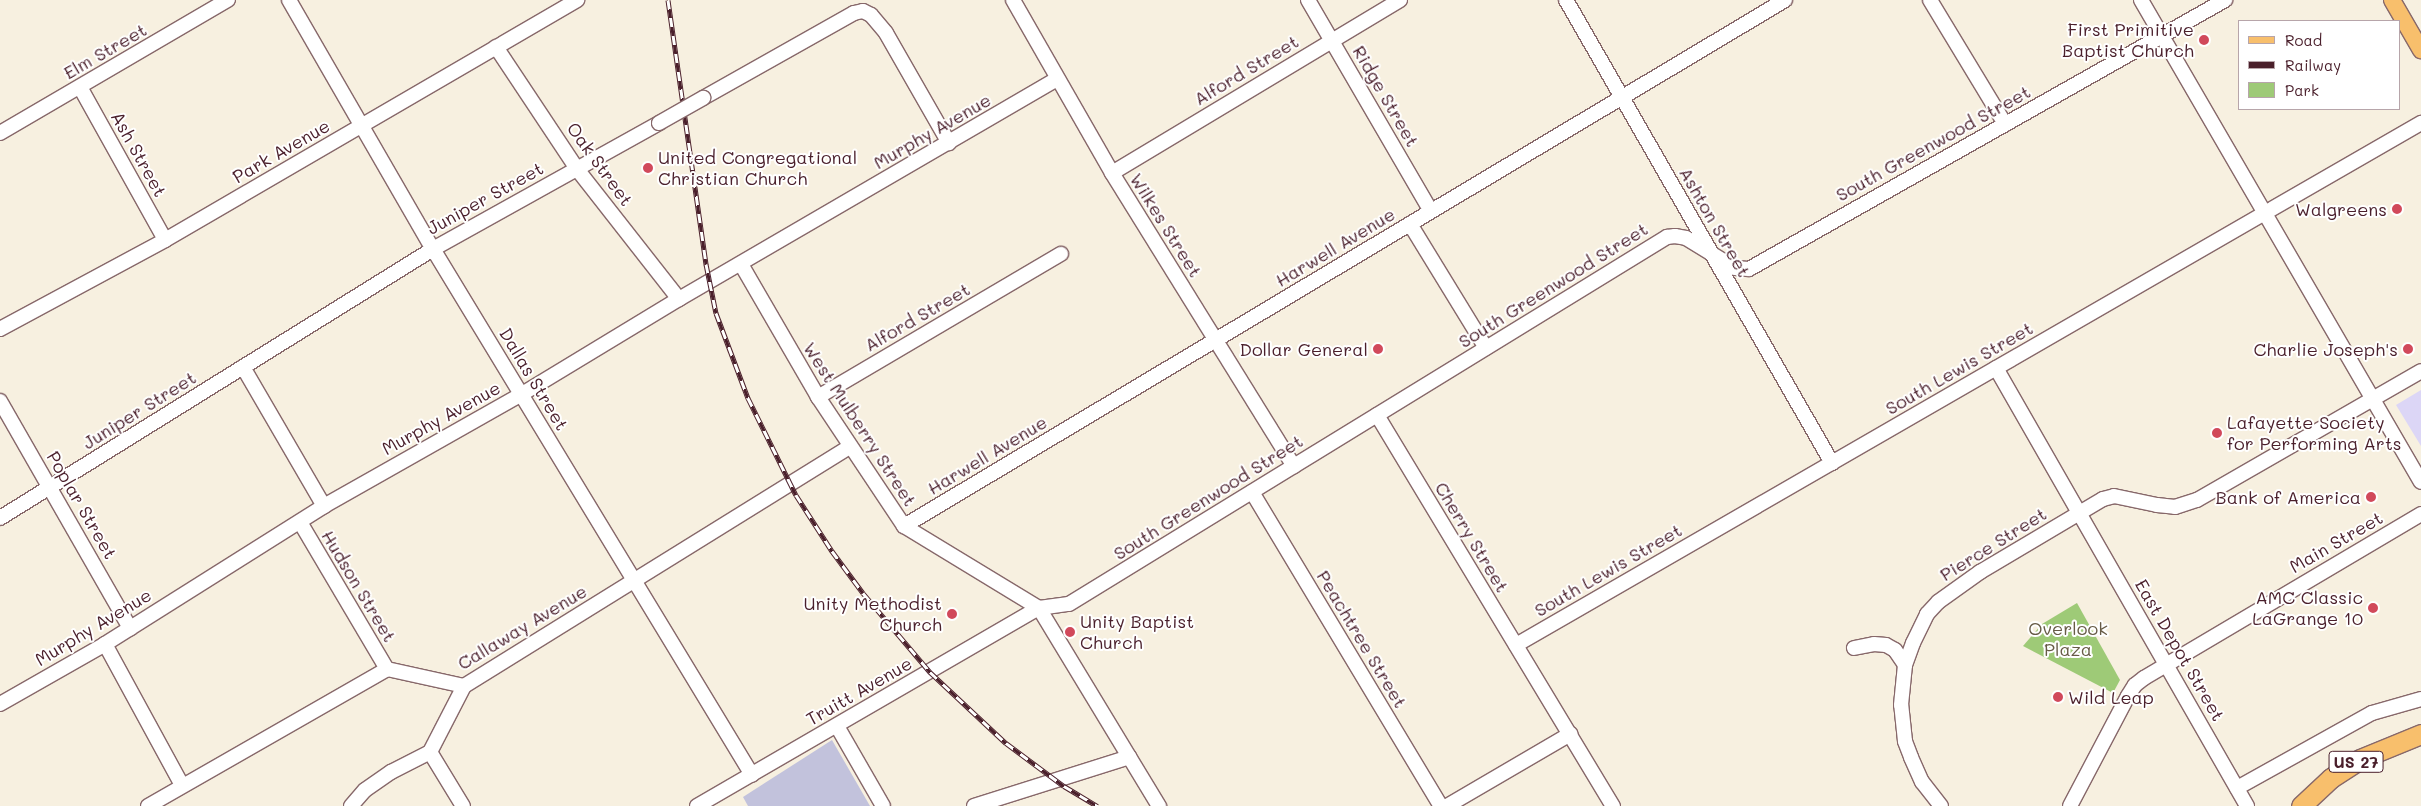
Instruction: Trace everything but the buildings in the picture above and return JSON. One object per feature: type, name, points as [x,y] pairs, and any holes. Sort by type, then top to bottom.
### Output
[{"type":"highway","name":"US 27","points":[[2300,806],[2331,778],[2360,759],[2421,734]]},
{"type":"main road","points":[[2392,0],[2421,50]]},
{"type":"street","name":"Elm Street","points":[[0,133],[228,0]]},
{"type":"street","name":"Dallas Street","points":[[289,0],[433,249],[752,774]]},
{"type":"street","name":"Park Avenue","points":[[0,329],[165,240],[577,0]]},
{"type":"street","name":"Wilkes Street","points":[[1013,0],[1112,173],[1294,466]]},
{"type":"street","name":"Ridge Street","points":[[1308,0],[1432,211]]},
{"type":"street","name":"Alford Street","points":[[1112,173],[1400,0]]},
{"type":"street","name":"Ashton Street","points":[[1566,0],[1832,463]]},
{"type":"street","name":"Harwell Avenue","points":[[904,526],[1784,0]]},
{"type":"street","points":[[1930,0],[2004,124]]},
{"type":"street","points":[[2141,0],[2421,482]]},
{"type":"street","name":"South Greenwood Street","points":[[1039,608],[1069,604],[1667,237],[1686,238],[1735,268],[1749,268],[2225,0]]},
{"type":"street","name":"Juniper Street","points":[[0,518],[433,249],[854,13],[863,11],[871,15],[886,33],[949,143]]},
{"type":"street","name":"Oak Street","points":[[496,47],[577,169],[679,299]]},
{"type":"street","name":"Murphy Avenue","points":[[0,704],[105,644],[324,506],[522,394],[679,299],[1057,79]]},
{"type":"street","name":"Ash Street","points":[[80,87],[165,240]]},
{"type":"street","name":"South Lewis Street","points":[[1516,645],[2421,123]]},
{"type":"street","points":[[1410,224],[1486,348]]},
{"type":"street","name":"Alford Street","points":[[818,397],[1061,254]]},
{"type":"street","name":"West Mulberry Street","points":[[741,264],[818,397],[904,526],[1039,608],[1159,806]]},
{"type":"street","name":"Hudson Street","points":[[243,367],[324,506]]},
{"type":"street","name":"East Depot Street","points":[[1996,368],[2247,806]]},
{"type":"street","name":"Pierce Street","points":[[1941,806],[1922,782],[1905,741],[1901,705],[1905,665],[1921,624],[1938,602],[1967,580],[2103,498],[2114,496],[2157,505],[2186,505],[2421,372]]},
{"type":"street","name":"Poplar Street","points":[[0,401],[130,628]]},
{"type":"street","name":"Cherry Street","points":[[1378,415],[1613,806]]},
{"type":"street","name":"Callaway Avenue","points":[[387,669],[464,686],[850,447]]},
{"type":"street","name":"Peachtree Street","points":[[1252,492],[1441,806]]},
{"type":"street","name":"Main Street","points":[[2070,806],[2135,685],[2166,664],[2421,514]]},
{"type":"street","name":"Hudson Street","points":[[300,522],[387,669]]},
{"type":"street","name":"Truitt Avenue","points":[[697,806],[1039,608]]},
{"type":"street","points":[[105,644],[182,785]]},
{"type":"street","points":[[1854,648],[1874,644],[1886,645],[1895,650],[1905,665]]},
{"type":"street","points":[[148,806],[387,669]]},
{"type":"street","points":[[351,806],[364,790],[391,772],[430,752],[464,686]]},
{"type":"street","points":[[2237,788],[2372,713],[2421,699]]},
{"type":"street","points":[[837,726],[883,806]]},
{"type":"street","points":[[1446,806],[1570,734]]},
{"type":"street","points":[[430,752],[462,806]]},
{"type":"street","points":[[974,806],[1129,757]]},
{"type":"shaded area","points":[[2421,390],[2421,446],[2396,405]]},
{"type":"shaded area","points":[[832,740],[870,806],[748,806],[743,797]]},
{"type":"green space","name":"Overlook Plaza","points":[[2077,603],[2120,680],[2113,693],[2023,646],[2042,624]]},
{"type":"railway","points":[[668,0],[706,264],[716,313],[748,398],[796,495],[832,551],[863,593],[930,672],[1006,743],[1064,786],[1097,806]]},
{"type":"place","name":"First Primitive Baptist Church","points":[[2204,40]]},
{"type":"place","name":"United Congregational Christian Church","points":[[648,168]]},
{"type":"place","name":"Walgreens","points":[[2397,209]]},
{"type":"place","name":"Dollar General","points":[[1378,349]]},
{"type":"place","name":"Charlie Joseph's","points":[[2408,349]]},
{"type":"place","name":"Lafayette Society for Performing Arts","points":[[2217,433]]},
{"type":"place","name":"Bank of America","points":[[2371,497]]},
{"type":"place","name":"AMC Classic LaGrange 10","points":[[2373,608]]},
{"type":"place","name":"Unity Methodist Church","points":[[952,614]]},
{"type":"place","name":"Unity Baptist Church","points":[[1070,632]]},
{"type":"place","name":"Wild Leap","points":[[2058,697]]}]
